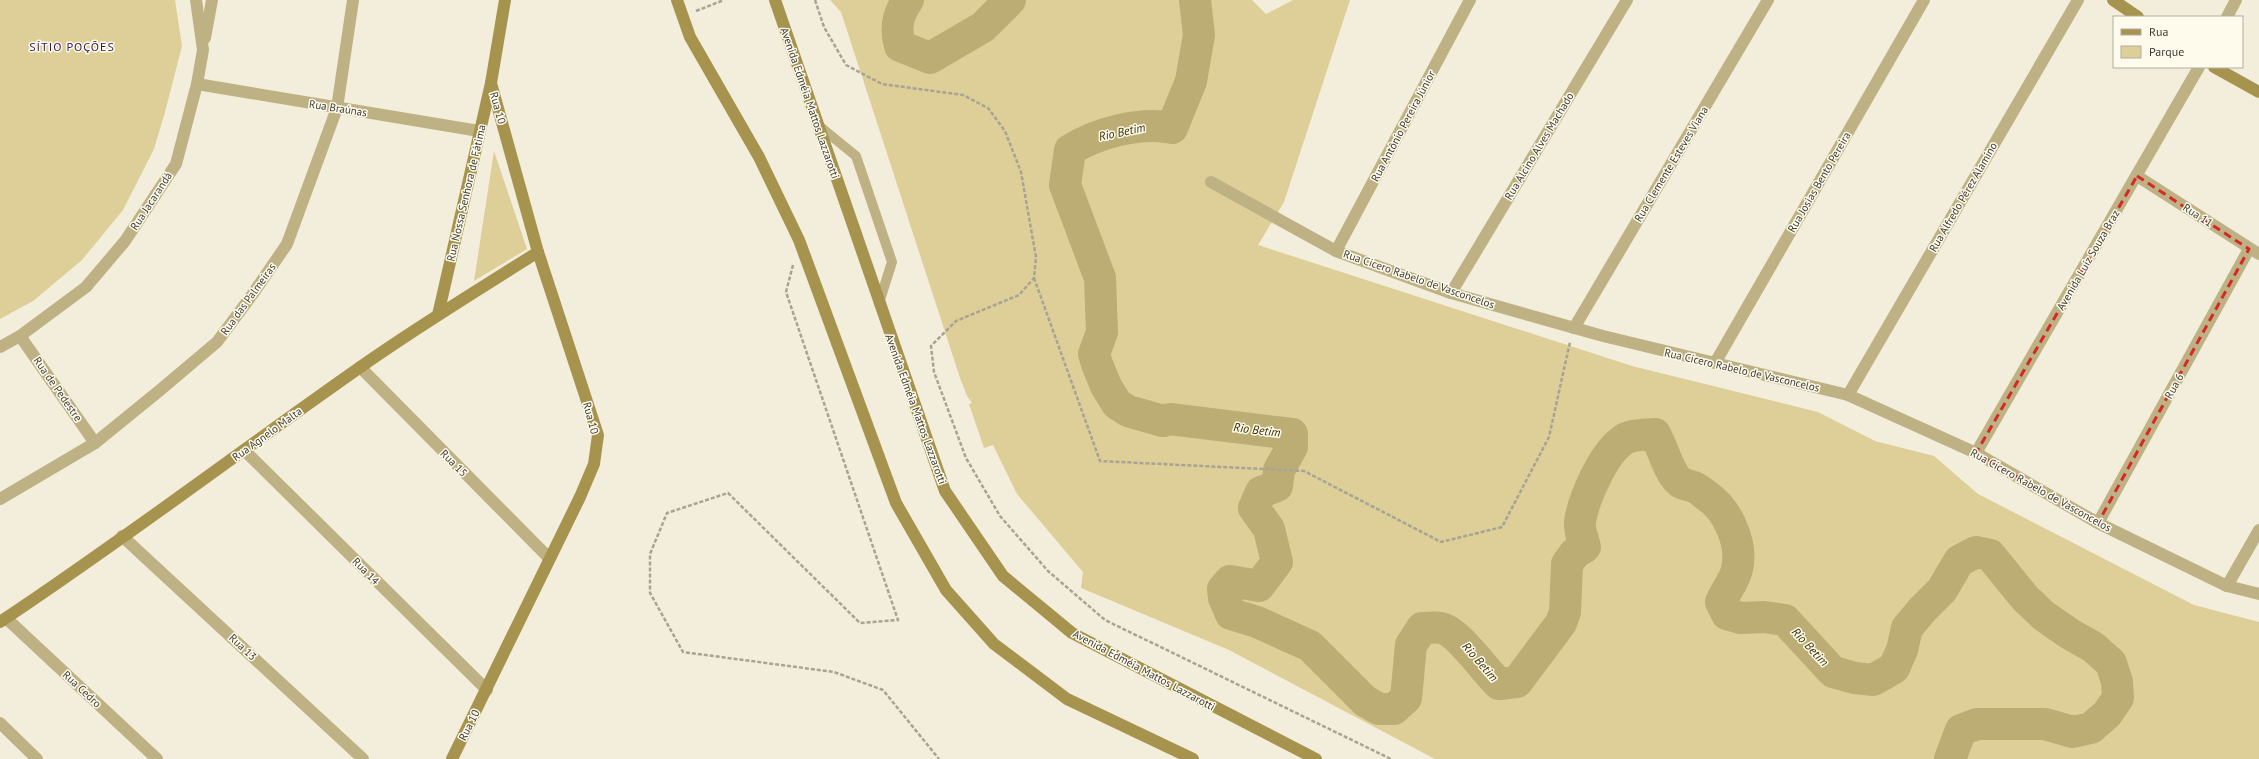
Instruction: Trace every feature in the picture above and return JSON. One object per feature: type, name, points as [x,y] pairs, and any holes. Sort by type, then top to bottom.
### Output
[{"type":"main road","name":"Rua Nossa Senhora de Fátima","points":[[438,314],[491,83],[505,0]]},
{"type":"main road","points":[[677,0],[690,37],[759,158],[799,240],[896,503],[946,590],[994,644],[1067,699],[1193,759]]},
{"type":"main road","name":"Avenida Edméia Mattos Lazzarotti","points":[[775,0],[945,491],[1003,576],[1072,633],[1316,759]]},
{"type":"main road","points":[[2113,0],[2137,16]]},
{"type":"main road","points":[[2216,68],[2259,92]]},
{"type":"main road","name":"Rua 10","points":[[452,759],[487,690],[594,464],[598,435],[538,252],[491,83]]},
{"type":"main road","name":"Rua Agnelo Malta","points":[[3,620],[245,451],[360,367],[438,314],[538,252]]},
{"type":"street","name":"Rua Jacarandá","points":[[0,347],[20,336],[86,287],[125,241],[176,164],[197,84],[203,50],[196,0]]},
{"type":"street","points":[[203,50],[212,0]]},
{"type":"street","name":"Rua das Palmeiras","points":[[0,499],[95,443],[217,342],[252,295],[287,244],[337,108],[353,0]]},
{"type":"street","name":"Rua Antônio Pereira Júnior","points":[[1336,251],[1470,0]]},
{"type":"street","name":"Rua Alcino Alves Machado","points":[[1451,293],[1628,0]]},
{"type":"street","name":"Rua Clemente Esteves Viana","points":[[1574,328],[1768,0]]},
{"type":"street","name":"Rua Josias Bento Pereira","points":[[1715,363],[1924,0]]},
{"type":"street","name":"Rua Alfredo Pérez Alamino","points":[[1848,395],[2078,0]]},
{"type":"street","points":[[2228,16],[2236,0]]},
{"type":"street","name":"Avenida Luíz Souza Braz","points":[[1976,453],[2198,68]]},
{"type":"street","name":"Rua Braúnas","points":[[197,84],[479,131]]},
{"type":"street","name":"Rua 11","points":[[2137,176],[2254,251]]},
{"type":"street","name":"Rua Cícero Rabelo de Vasconcelos","points":[[1211,182],[1336,251],[1451,293],[1574,328],[1848,395],[1976,453],[2098,523],[2227,586],[2259,594]]},
{"type":"street","name":"Rua 6","points":[[2098,523],[2254,251]]},
{"type":"street","name":"Rua de Pedestre","points":[[20,336],[95,443]]},
{"type":"street","name":"Rua 15","points":[[360,367],[549,558]]},
{"type":"street","name":"Rua 14","points":[[245,451],[487,690]]},
{"type":"street","points":[[2227,586],[2259,530]]},
{"type":"street","name":"Rua 13","points":[[122,536],[363,759]]},
{"type":"street","name":"Rua Cedro","points":[[3,620],[158,759]]},
{"type":"street","points":[[0,723],[37,759]]},
{"type":"lane","points":[[818,125],[856,156],[892,262],[879,303]]},
{"type":"path","points":[[683,17],[724,0]]},
{"type":"path","points":[[815,0],[824,27],[846,65],[882,84],[963,95],[988,108],[1004,131],[1021,172],[1036,257],[1034,278],[1100,461],[1304,471],[1442,542],[1502,527],[1548,437],[1574,328]]},
{"type":"path","points":[[799,240],[786,292],[898,620],[860,623],[728,493],[667,513],[650,554],[650,593],[683,652],[834,672],[883,690],[939,759]]},
{"type":"path","points":[[1034,278],[1019,295],[956,322],[931,346],[934,372],[966,458],[1000,516],[1048,571],[1106,620],[1391,759]]},
{"type":"highlighted area","points":[[2137,176],[2249,249],[2098,523],[1976,453]]},
{"type":"green space","points":[[0,0],[175,0],[182,46],[154,149],[123,210],[82,260],[33,301],[0,319]]},
{"type":"green space","points":[[830,0],[1252,0],[1266,14],[1293,0],[1350,0],[1284,202],[1258,245],[1632,366],[1818,412],[1875,441],[1934,456],[1978,494],[2194,605],[2259,622],[2259,759],[1435,759],[1229,650],[1081,588],[1083,572],[1017,494],[993,445],[984,448],[969,404],[972,403],[967,396],[960,378],[841,12]]},
{"type":"green space","points":[[494,151],[527,249],[474,281]]},
{"type":"waterway","name":"Rio Betim","points":[[908,0],[901,11],[898,22],[897,28],[900,46],[930,58],[983,27],[1010,0]]},
{"type":"waterway","name":"Rio Betim","points":[[1195,0],[1199,35],[1191,81],[1172,128],[1160,126],[1133,127],[1093,138],[1081,144],[1070,150],[1065,185],[1100,278],[1102,332],[1094,354],[1106,386],[1117,404],[1128,411],[1163,421],[1170,419],[1292,434],[1292,447],[1279,470],[1277,486],[1261,492],[1254,508],[1269,529],[1277,562],[1259,586],[1230,581],[1223,589],[1224,598],[1231,614],[1257,622],[1310,646],[1365,701],[1379,709],[1394,709],[1406,698],[1411,645],[1422,628],[1441,628],[1455,636],[1499,684],[1517,682],[1561,623],[1565,612],[1567,564],[1575,553],[1585,547],[1580,522],[1585,502],[1601,467],[1615,447],[1625,439],[1637,435],[1655,434],[1669,467],[1676,478],[1682,483],[1698,489],[1715,502],[1732,528],[1738,549],[1738,559],[1734,577],[1721,602],[1727,614],[1741,618],[1764,617],[1785,620],[1833,672],[1855,678],[1873,680],[1894,668],[1902,650],[1907,628],[1942,590],[1959,561],[1976,552],[1990,555],[2025,598],[2044,616],[2070,634],[2093,647],[2111,663],[2117,682],[2118,698],[2107,714],[2091,728],[2073,732],[2045,724],[1977,724],[1961,730],[1950,759]]},
{"type":"district","name":"SÍTIO POÇÕES","points":[[72,47]]}]
